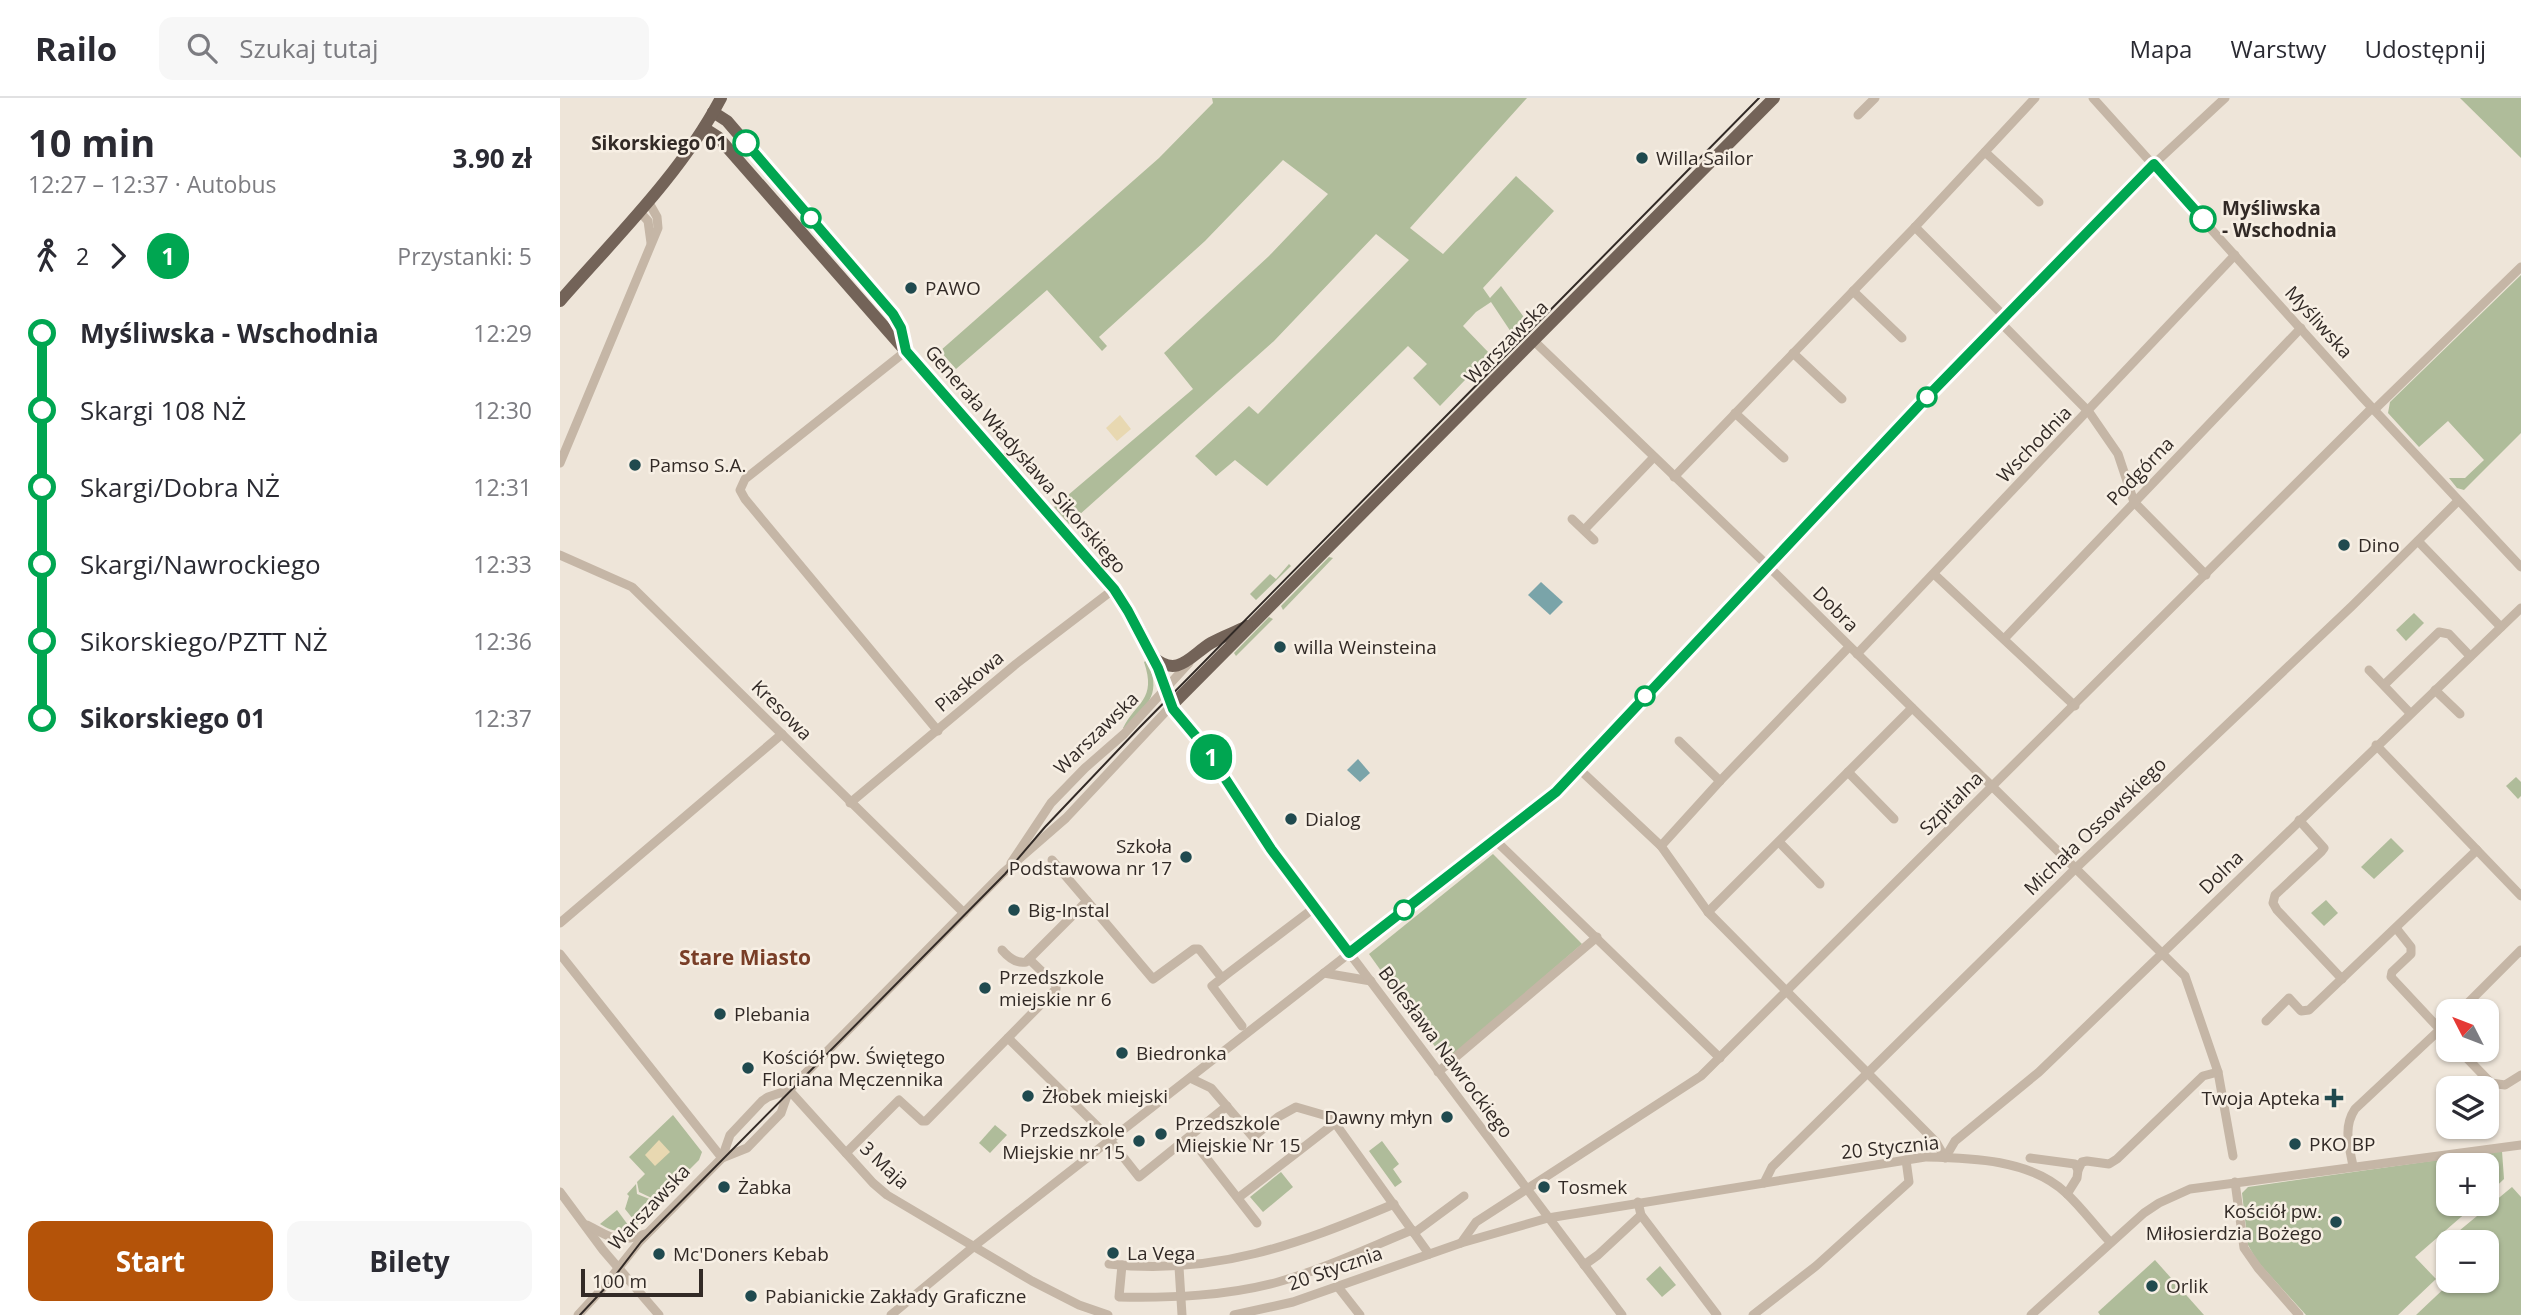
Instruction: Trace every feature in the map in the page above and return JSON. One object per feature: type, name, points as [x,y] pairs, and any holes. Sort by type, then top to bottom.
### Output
[{"type":"main road","points":[[560,301],[643,206],[704,128],[721,98]]},
{"type":"main road","name":"Warszawska","points":[[1171,706],[1774,98]]},
{"type":"main road","name":"Generała Władysława Sikorskiego","points":[[713,112],[727,121],[893,314],[901,328],[906,351]]},
{"type":"main road","name":"Generała Władysława Sikorskiego","points":[[704,128],[718,137],[1114,589],[1151,654],[1167,688],[1171,706]]},
{"type":"main road","name":"Warszawska","points":[[1193,659],[1208,645],[1246,627],[1265,614]]},
{"type":"main road","points":[[1151,654],[1161,663],[1171,666],[1193,659]]},
{"type":"street","points":[[1858,115],[1875,98]]},
{"type":"street","points":[[1674,477],[2035,98]]},
{"type":"street","name":"Myśliwska","points":[[2093,98],[2373,409],[2521,568]]},
{"type":"street","points":[[891,1315],[973,1247],[1556,792],[1927,397],[2154,164],[2225,98]]},
{"type":"street","points":[[1985,152],[2039,202]]},
{"type":"street","points":[[560,463],[659,223],[655,210],[643,206]]},
{"type":"street","points":[[1915,227],[2088,412],[2118,454],[2134,502],[2206,575]]},
{"type":"street","name":"Wschodnia","points":[[1857,654],[2235,255]]},
{"type":"street","name":"Szpitalna","points":[[1461,1243],[1476,1222],[1701,1076],[2373,409],[2521,267]]},
{"type":"street","points":[[1853,291],[1902,338]]},
{"type":"street","name":"Podgórna","points":[[2004,639],[2301,328]]},
{"type":"street","name":"Dobra","points":[[1534,341],[1768,566],[2185,976],[2218,1072],[2233,1156]]},
{"type":"street","points":[[906,351],[745,479],[740,490],[938,730]]},
{"type":"street","points":[[1793,353],[1842,400]]},
{"type":"street","points":[[1735,413],[1784,458]]},
{"type":"street","points":[[1584,530],[1654,457]]},
{"type":"street","name":"Michała Ossowskiego","points":[[1763,1182],[1772,1167],[2076,868],[2458,501]]},
{"type":"street","points":[[1572,519],[1594,540]]},
{"type":"street","points":[[2418,541],[2501,627]]},
{"type":"street","name":"Kresowa","points":[[560,555],[632,587],[964,913]]},
{"type":"street","points":[[1934,574],[2075,706]]},
{"type":"street","name":"Piaskowa","points":[[850,803],[1016,664],[1114,589]]},
{"type":"street","name":"Dolna","points":[[1945,1158],[1955,1141],[2039,1072],[2521,608]]},
{"type":"street","points":[[2384,685],[2439,632],[2449,634],[2470,656]]},
{"type":"street","points":[[1661,846],[1849,647]]},
{"type":"street","name":"Warszawska","points":[[1003,873],[1051,803],[1124,734],[1193,659]]},
{"type":"street","points":[[2369,670],[2410,713]]},
{"type":"street","points":[[2435,690],[2460,714]]},
{"type":"street","name":"Warszawska","points":[[578,1315],[646,1234],[722,1158],[747,1148],[781,1113],[789,1090],[1003,873],[1066,818],[1171,706]]},
{"type":"street","name":"Bolesława Nawrockiego","points":[[1171,706],[1204,746],[1271,849],[1314,908],[1622,1315]]},
{"type":"street","points":[[1707,912],[1912,708]]},
{"type":"street","points":[[560,923],[782,734]]},
{"type":"street","points":[[1679,741],[1720,781]]},
{"type":"street","points":[[2376,745],[2521,896]]},
{"type":"street","points":[[1578,768],[1661,846],[1707,912],[1936,1142],[1945,1158]]},
{"type":"street","points":[[1848,772],[1894,819]]},
{"type":"street","points":[[2299,820],[2323,848],[2322,852],[2276,895],[2273,903],[2342,979]]},
{"type":"street","points":[[1495,840],[1720,1058]]},
{"type":"street","points":[[1779,842],[1820,884]]},
{"type":"street","points":[[2266,1021],[2289,998],[2301,1011],[2309,1010],[2477,850]]},
{"type":"street","points":[[1052,860],[1153,979],[1196,948],[1222,978]]},
{"type":"street","points":[[1002,950],[1011,959],[1021,963],[1029,959],[1087,901]]},
{"type":"street","points":[[1242,1026],[1212,986],[1314,908]]},
{"type":"street","points":[[2396,928],[2411,947],[2411,954],[2392,972],[2391,977],[2436,1026]]},
{"type":"street","points":[[1438,1072],[1597,937]]},
{"type":"street","points":[[2472,999],[2521,950]]},
{"type":"street","points":[[560,954],[722,1158]]},
{"type":"street","points":[[846,1153],[899,1100],[922,1121],[926,1121],[1057,987],[1029,959]]},
{"type":"street","points":[[1324,974],[1371,981]]},
{"type":"street","points":[[2353,1166],[2347,1136],[2349,1119],[2355,1109],[2436,1034]]},
{"type":"street","points":[[1008,1038],[1111,1140],[1139,1177],[1227,1107]]},
{"type":"street","points":[[2471,1062],[2491,1083],[2505,1085],[2521,1075]]},
{"type":"street","points":[[2067,1194],[2077,1178],[2082,1162],[2109,1164],[2117,1159],[2203,1076],[2218,1072]]},
{"type":"street","points":[[1190,1078],[1211,1088],[1253,1138],[1278,1117],[1296,1107],[1327,1116],[1335,1123],[1429,1254]]},
{"type":"street","name":"Warszawska","points":[[722,1158],[730,1135],[762,1101],[789,1090]]},
{"type":"street","name":"3 Maja","points":[[789,1090],[887,1195],[973,1247]]},
{"type":"street","points":[[1238,1198],[1335,1123]]},
{"type":"street","points":[[1190,1138],[1256,1223]]},
{"type":"street","points":[[2031,1315],[2144,1213],[2190,1189],[2521,1145]]},
{"type":"street","name":"20 Stycznia","points":[[1234,1315],[1293,1302],[1461,1243],[1548,1218],[1906,1160],[1945,1158],[1998,1163],[2030,1171],[2047,1179],[2067,1194],[2110,1242]]},
{"type":"street","points":[[2030,1158],[2075,1164],[2078,1170]]},
{"type":"street","points":[[1753,1315],[1788,1290],[1909,1182],[1906,1160]]},
{"type":"street","points":[[2235,1182],[2244,1248],[2299,1315]]},
{"type":"street","points":[[560,1192],[618,1268],[659,1315]]},
{"type":"street","points":[[1122,1265],[1119,1297],[1181,1298],[1279,1281],[1413,1231],[1464,1196]]},
{"type":"street","points":[[1638,1202],[1640,1215],[1717,1315]]},
{"type":"street","points":[[1109,1264],[1179,1267],[1262,1254],[1394,1204]]},
{"type":"street","points":[[1584,1265],[1640,1215]]},
{"type":"street","points":[[582,1222],[612,1239],[646,1234]]},
{"type":"street","points":[[973,1247],[1057,1295],[1079,1306],[1108,1315]]},
{"type":"street","points":[[1179,1267],[1182,1315]]},
{"type":"street","points":[[1338,1287],[1360,1315]]},
{"type":"street","points":[[2285,1315],[2291,1305]]},
{"type":"green space","points":[[1212,98],[1527,98],[1410,228],[1443,254],[1516,176],[1554,211],[1483,288],[1490,298],[1501,286],[1526,320],[1511,332],[1491,302],[1476,312],[1463,326],[1490,354],[1440,406],[1413,378],[1427,364],[1408,346],[1267,486],[1235,460],[1216,476],[1195,456],[1249,406],[1258,414],[1409,260],[1376,234],[1274,341],[1069,524],[1054,507],[1193,389],[1164,353],[1269,256],[1328,194],[1283,160],[1205,241],[1099,337],[1107,346],[1102,351],[1047,290],[956,369],[940,351],[1159,158],[1213,103]]},
{"type":"green space","points":[[2460,98],[2521,98],[2521,158]]},
{"type":"green space","points":[[2521,275],[2521,433],[2464,490],[2457,488],[2449,478],[2465,478],[2484,460],[2448,421],[2419,447],[2388,413],[2390,402]]},
{"type":"green space","points":[[1329,557],[1333,558],[1283,610],[1281,606]]},
{"type":"green space","points":[[1289,564],[1291,566],[1256,600],[1250,594],[1270,574],[1276,579]]},
{"type":"green space","points":[[2414,613],[2424,623],[2406,641],[2396,630]]},
{"type":"green space","points":[[1269,617],[1273,619],[1236,656],[1234,653]]},
{"type":"green space","points":[[1147,660],[1153,681],[1151,697],[1127,728],[1123,728],[1146,693],[1148,685],[1144,662]]},
{"type":"green space","points":[[2516,777],[2521,782],[2521,796],[2518,799],[2506,786]]},
{"type":"green space","points":[[2391,838],[2404,851],[2374,879],[2361,867]]},
{"type":"green space","points":[[1493,854],[1582,944],[1446,1062],[1369,954]]},
{"type":"green space","points":[[2326,900],[2338,913],[2324,926],[2311,913]]},
{"type":"green space","points":[[673,1115],[702,1152],[699,1160],[658,1201],[639,1192],[637,1182],[645,1174],[629,1157]]},
{"type":"green space","points":[[995,1125],[1007,1135],[990,1153],[979,1143]]},
{"type":"green space","points":[[1382,1141],[1399,1164],[1393,1169],[1402,1182],[1395,1187],[1369,1151]]},
{"type":"green space","points":[[2502,1151],[2504,1179],[2499,1184],[2499,1153],[2488,1153]]},
{"type":"green space","points":[[2436,1160],[2436,1216],[2462,1216],[2446,1230],[2436,1230],[2436,1239],[2415,1257],[2436,1279],[2398,1315],[2306,1315],[2257,1261],[2248,1245],[2242,1193],[2248,1187]]},
{"type":"green space","points":[[1281,1172],[1293,1187],[1263,1212],[1250,1197]]},
{"type":"green space","points":[[636,1184],[637,1194],[657,1202],[637,1224],[625,1209],[629,1196],[627,1194]]},
{"type":"green space","points":[[2512,1187],[2521,1197],[2521,1315],[2416,1315],[2439,1293],[2499,1293],[2499,1230],[2460,1230],[2477,1216],[2499,1216],[2499,1198]]},
{"type":"green space","points":[[617,1210],[631,1229],[615,1231],[600,1224]]},
{"type":"green space","name":"Orlik","points":[[2155,1260],[2204,1315],[2100,1315],[2098,1312]]},
{"type":"green space","points":[[1660,1266],[1676,1285],[1662,1297],[1646,1279]]},
{"type":"sand","points":[[1120,415],[1131,429],[1117,441],[1106,428]]},
{"type":"sand","points":[[659,1140],[670,1152],[655,1166],[645,1155]]},
{"type":"water","points":[[1541,582],[1563,602],[1550,615],[1528,595]]},
{"type":"water","points":[[1358,759],[1370,773],[1360,782],[1347,770]]},
{"type":"tram line","points":[[580,1315],[608,1285],[641,1242],[1005,874],[1045,827],[1139,728],[1759,98]]},
{"type":"bus line","name":"1","points":[[746,143],[893,314],[901,328],[906,351],[1114,589],[1158,668],[1171,706],[1204,746],[1271,849],[1349,953],[1556,792],[1927,397],[2154,164],[2203,219]]},
{"type":"place","name":"Sikorskiego 01","points":[[746,143]]},
{"type":"place","name":"Willa Sailor","points":[[1642,158]]},
{"type":"place","name":"Myśliwska - Wschodnia","points":[[2203,219]]},
{"type":"place","name":"PAWO","points":[[911,288]]},
{"type":"place","name":"Pamso S.A.","points":[[635,465]]},
{"type":"place","name":"Dino","points":[[2344,545]]},
{"type":"place","name":"willa Weinsteina","points":[[1280,647]]},
{"type":"place","name":"Dialog","points":[[1291,819]]},
{"type":"place","name":"Szkoła Podstawowa nr 17","points":[[1186,857]]},
{"type":"place","name":"Big-Instal","points":[[1014,910]]},
{"type":"place","name":"Przedszkole miejskie nr 6","points":[[985,988]]},
{"type":"place","name":"Plebania","points":[[720,1014]]},
{"type":"place","name":"Biedronka","points":[[1122,1053]]},
{"type":"place","name":"Kościół pw. Świętego Floriana Męczennika","points":[[748,1068]]},
{"type":"place","name":"Żłobek miejski","points":[[1028,1096]]},
{"type":"place","name":"Twoja Apteka","points":[[2334,1098]]},
{"type":"place","name":"Dawny młyn","points":[[1447,1117]]},
{"type":"place","name":"Przedszkole Miejskie Nr 15","points":[[1161,1134]]},
{"type":"place","name":"Przedszkole Miejskie nr 15","points":[[1139,1141]]},
{"type":"place","name":"PKO BP","points":[[2295,1144]]},
{"type":"place","name":"Żabka","points":[[724,1187]]},
{"type":"place","name":"Tosmek","points":[[1544,1187]]},
{"type":"place","name":"Kościół pw. Miłosierdzia Bożego","points":[[2336,1222]]},
{"type":"place","name":"La Vega","points":[[1113,1253]]},
{"type":"place","name":"Mc'Doners Kebab","points":[[659,1254]]},
{"type":"place","name":"Orlik","points":[[2152,1286]]},
{"type":"place","name":"Pabianickie Zakłady Graficzne","points":[[751,1296]]},
{"type":"district","name":"Stare Miasto","points":[[745,957]]}]
